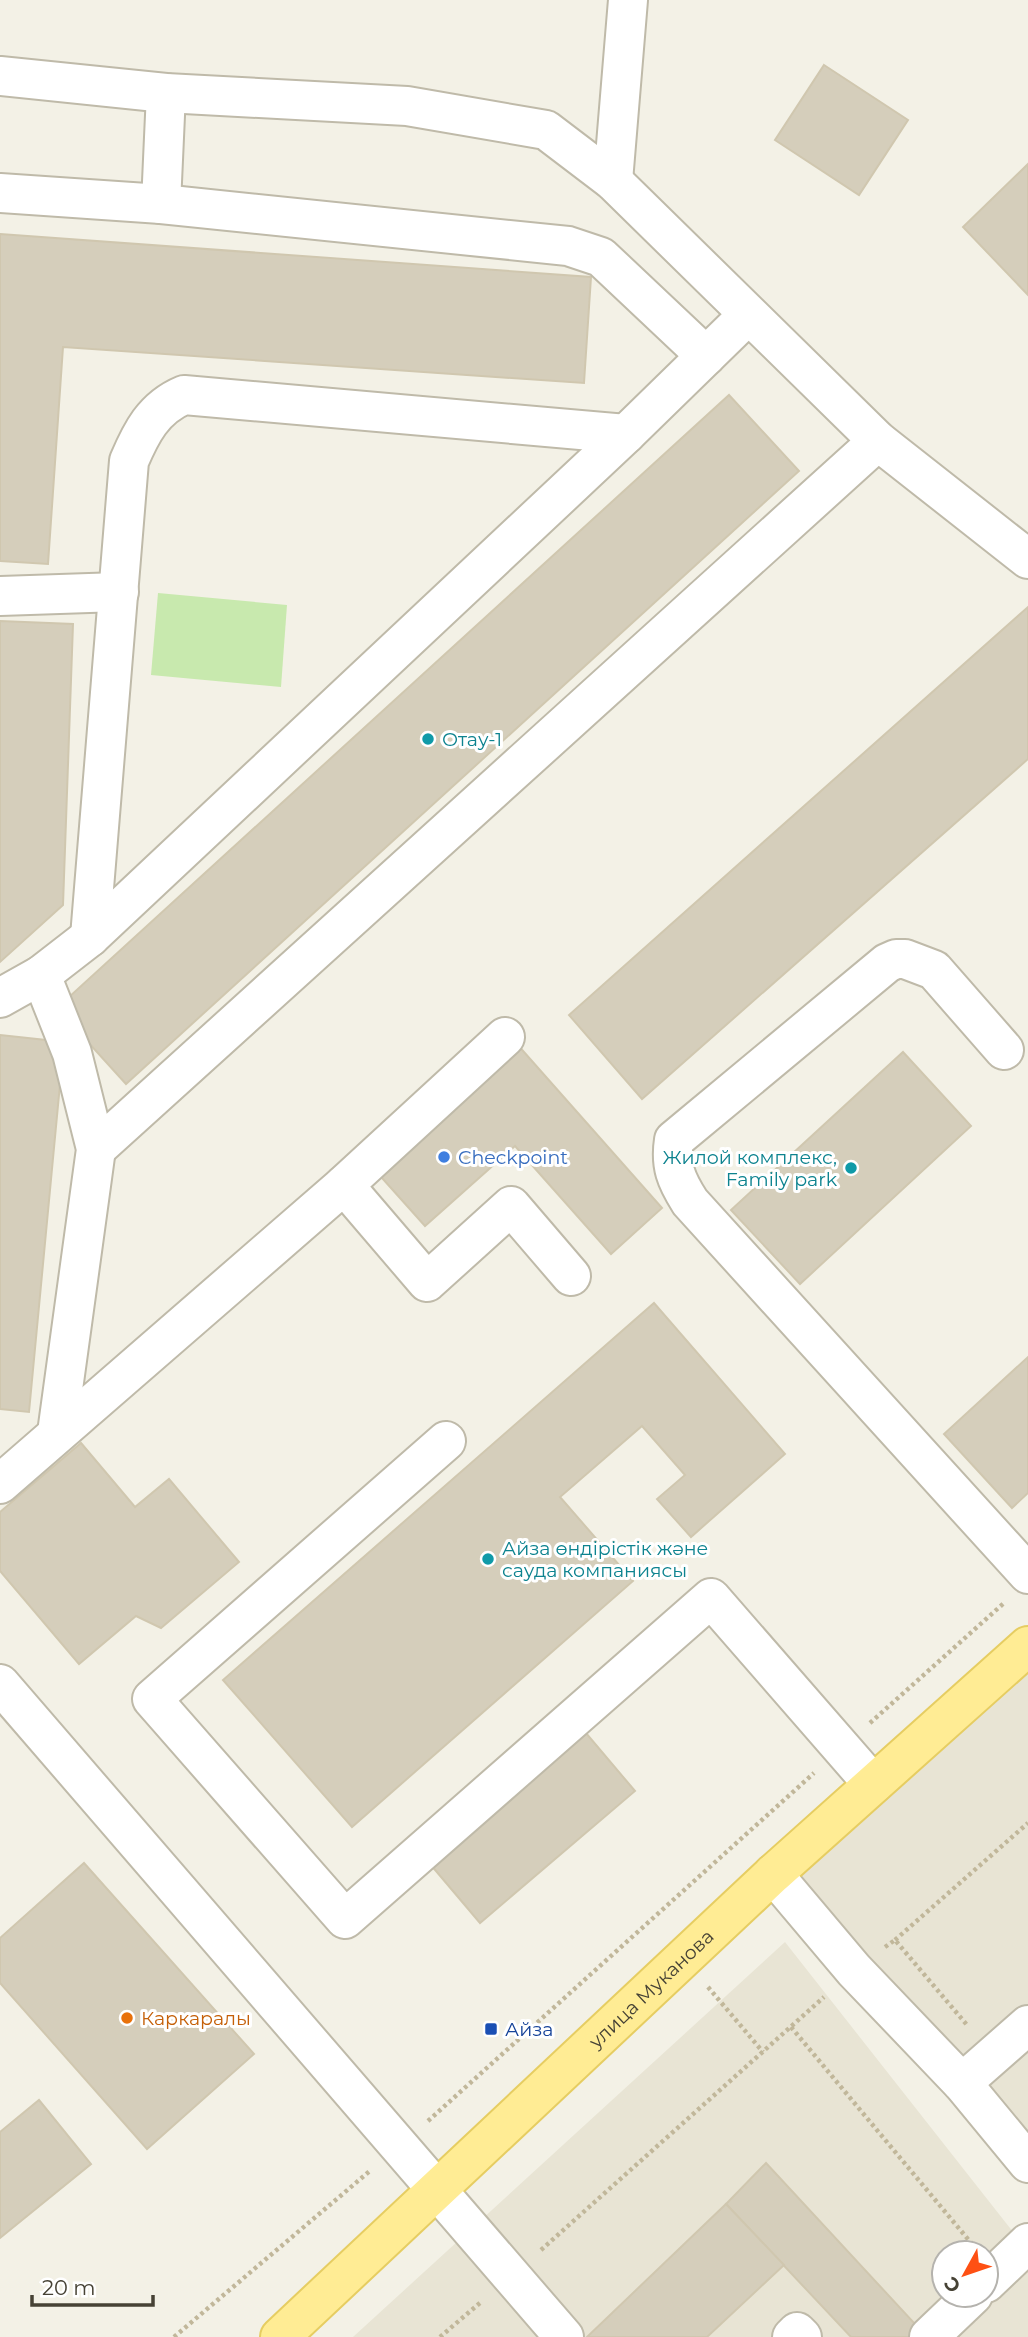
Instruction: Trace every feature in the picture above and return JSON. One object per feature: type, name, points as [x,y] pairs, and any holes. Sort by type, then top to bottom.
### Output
[{"type":"main road","name":"улица Муканова","points":[[287,2334],[772,1874],[1028,1646]]},
{"type":"street","points":[[613,181],[628,0]]},
{"type":"street","points":[[0,76],[166,93],[407,106],[546,130],[613,181],[878,441],[1028,559]]},
{"type":"street","points":[[161,204],[166,93]]},
{"type":"street","points":[[0,193],[161,204],[568,246],[601,257],[706,356]]},
{"type":"street","points":[[0,998],[41,975],[90,937],[626,434],[748,315]]},
{"type":"street","points":[[90,937],[129,461],[142,431],[161,408],[184,396],[626,434]]},
{"type":"street","points":[[96,1149],[878,441]]},
{"type":"street","points":[[0,596],[119,592]]},
{"type":"street","points":[[1004,1050],[934,970],[896,959],[887,963],[674,1140],[672,1155],[677,1182],[690,1202],[1018,1587]]},
{"type":"street","points":[[41,975],[72,1053],[96,1149],[57,1433]]},
{"type":"street","points":[[0,1484],[344,1185],[505,1037]]},
{"type":"street","points":[[344,1185],[427,1282],[510,1206],[571,1276]]},
{"type":"street","points":[[446,1441],[152,1699],[345,1919],[711,1598],[873,1784]]},
{"type":"street","points":[[0,1684],[512,2276],[545,2330]]},
{"type":"street","points":[[772,1874],[854,1970],[962,2083],[1028,2162]]},
{"type":"street","points":[[962,2083],[1028,2025]]},
{"type":"street","points":[[1000,2270],[1028,2243]]},
{"type":"street","points":[[929,2337],[958,2309]]},
{"type":"street","points":[[792,2337],[797,2332],[802,2337]]},
{"type":"path","points":[[865,1728],[1018,1587]]},
{"type":"path","points":[[174,2337],[400,2146],[824,1764]]},
{"type":"path","points":[[895,1940],[1028,1823]]},
{"type":"path","points":[[440,2337],[512,2276],[854,1970]]},
{"type":"path","points":[[791,2027],[968,2239]]},
{"type":"shaded area","points":[[1028,1646],[1028,2163],[773,1874]]},
{"type":"shaded area","points":[[785,1942],[1028,2251],[1028,2337],[353,2337]]},
{"type":"green space","points":[[158,593],[287,605],[281,687],[151,675]]},
{"type":"building","points":[[824,65],[908,120],[859,195],[775,140]]},
{"type":"building","points":[[1028,164],[1028,295],[963,227]]},
{"type":"building","points":[[0,234],[591,277],[584,383],[63,347],[48,564],[0,561]]},
{"type":"building","name":"Отау-1","points":[[729,395],[799,471],[126,1084],[57,1008]]},
{"type":"building","points":[[1028,607],[1028,759],[642,1099],[569,1015]]},
{"type":"building","points":[[0,621],[73,624],[63,905],[0,962]]},
{"type":"building","points":[[0,1035],[64,1042],[29,1412],[0,1409]]},
{"type":"building","name":"Checkpoint","points":[[516,1043],[662,1208],[611,1254],[515,1146],[425,1226],[374,1169]]},
{"type":"building","name":"Жилой комплекс, Family park","points":[[903,1052],[971,1126],[800,1284],[731,1210]]},
{"type":"building","name":"Айза өндірістік және сауда компаниясы","points":[[654,1303],[785,1454],[691,1537],[657,1499],[685,1475],[642,1426],[560,1497],[633,1581],[352,1827],[223,1680]]},
{"type":"building","points":[[1028,1357],[1028,1493],[1012,1508],[944,1434]]},
{"type":"building","points":[[81,1443],[135,1507],[169,1479],[239,1562],[161,1628],[136,1616],[79,1664],[0,1571],[0,1512]]},
{"type":"building","points":[[580,1726],[635,1791],[480,1923],[425,1858]]},
{"type":"building","name":"Каркаралы","points":[[84,1863],[254,2054],[147,2149],[0,1983],[0,1938]]},
{"type":"building","points":[[39,2100],[91,2164],[0,2238],[0,2132]]},
{"type":"building","points":[[766,2163],[927,2337],[851,2337],[726,2204]]},
{"type":"building","points":[[726,2204],[784,2265],[707,2337],[587,2337]]},
{"type":"place","name":"Отау-1","points":[[428,739]]},
{"type":"place","name":"Checkpoint","points":[[444,1157]]},
{"type":"place","name":"Жилой комплекс, Family park","points":[[851,1168]]},
{"type":"place","name":"Айза өндірістік және сауда компаниясы","points":[[488,1559]]},
{"type":"place","name":"Каркаралы","points":[[127,2018]]},
{"type":"place","name":"Айза","points":[[491,2029]]}]
